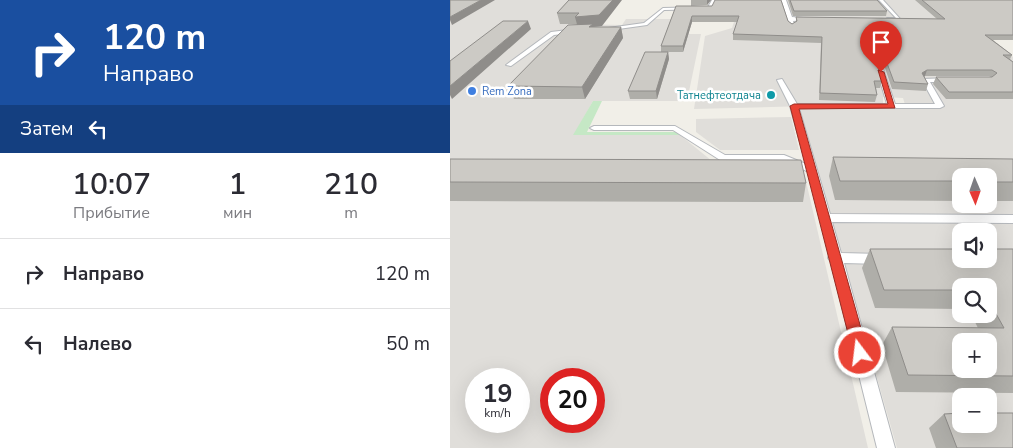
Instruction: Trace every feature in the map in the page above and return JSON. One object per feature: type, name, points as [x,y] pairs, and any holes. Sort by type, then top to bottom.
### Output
[{"type":"lane","points":[[602,29],[645,24],[663,9],[710,8],[714,0]]},
{"type":"lane","points":[[771,0],[784,1],[792,26]]},
{"type":"lane","points":[[881,0],[900,20],[882,20]]},
{"type":"lane","points":[[790,19],[818,19]]},
{"type":"lane","points":[[509,65],[553,33],[582,31]]},
{"type":"lane","points":[[875,54],[892,107]]},
{"type":"lane","points":[[780,80],[794,106],[813,170],[826,218],[834,258],[886,448]]},
{"type":"lane","points":[[794,106],[940,106],[925,80],[962,80]]},
{"type":"lane","points":[[594,128],[675,128],[723,158],[784,158],[813,170]]},
{"type":"lane","points":[[826,218],[1013,219]]},
{"type":"lane","points":[[834,258],[894,260]]},
{"type":"shaded area","points":[[450,0],[591,0],[568,24],[622,25],[626,19],[672,19],[668,34],[701,34],[687,101],[593,101],[574,135],[680,135],[712,161],[786,164],[805,177],[868,448],[450,448]]},
{"type":"shaded area","points":[[741,0],[936,0],[1013,57],[1013,448],[897,448],[800,108],[906,108],[903,98],[883,97],[883,104],[694,109],[705,36],[732,28]]},
{"type":"shaded area","points":[[791,117],[799,150],[720,150],[696,132],[696,119]]},
{"type":"green space","points":[[593,101],[602,101],[587,132],[681,132],[680,135],[573,135]]},
{"type":"building","points":[[450,0],[481,0],[450,17]]},
{"type":"building","points":[[569,0],[613,0],[599,15],[575,17],[579,13],[557,13]]},
{"type":"building","points":[[715,0],[781,0],[788,21],[792,24],[797,21],[796,17],[945,19],[922,0],[1013,0],[1013,35],[985,35],[1012,55],[1003,55],[1013,62],[1013,92],[949,92],[936,77],[992,77],[997,73],[992,70],[927,70],[922,73],[928,84],[894,82],[881,47],[875,44],[872,48],[882,81],[874,81],[877,95],[820,93],[822,37],[733,34],[739,16],[692,16],[683,46],[661,46],[676,6],[712,6]]},
{"type":"building","points":[[790,0],[877,0],[887,11],[794,11]]},
{"type":"building","points":[[503,21],[528,21],[450,86],[450,61]]},
{"type":"building","points":[[593,24],[589,27],[621,27],[582,87],[508,86],[568,25]]},
{"type":"building","points":[[645,52],[668,52],[656,91],[628,91]]},
{"type":"building","points":[[833,157],[1013,159],[1013,182],[998,182],[998,168],[952,168],[952,181],[840,181]]},
{"type":"building","points":[[450,159],[801,160],[806,183],[450,182]]},
{"type":"building","points":[[870,249],[952,249],[952,268],[997,268],[997,249],[1013,249],[1013,376],[997,376],[997,333],[952,333],[952,375],[908,375],[892,327],[1004,328],[997,315],[997,278],[952,278],[952,290],[884,290]]},
{"type":"building","points":[[997,413],[1013,413],[1013,448],[957,448],[944,414],[952,414],[952,433],[997,433]]},
{"type":"place","name":"Rem Zona","points":[[472,91]]},
{"type":"place","name":"Татнефтеотдача","points":[[771,95]]},
{"type":"route","points":[[860,353],[834,258],[826,218],[794,106],[892,107],[881,72]]}]
